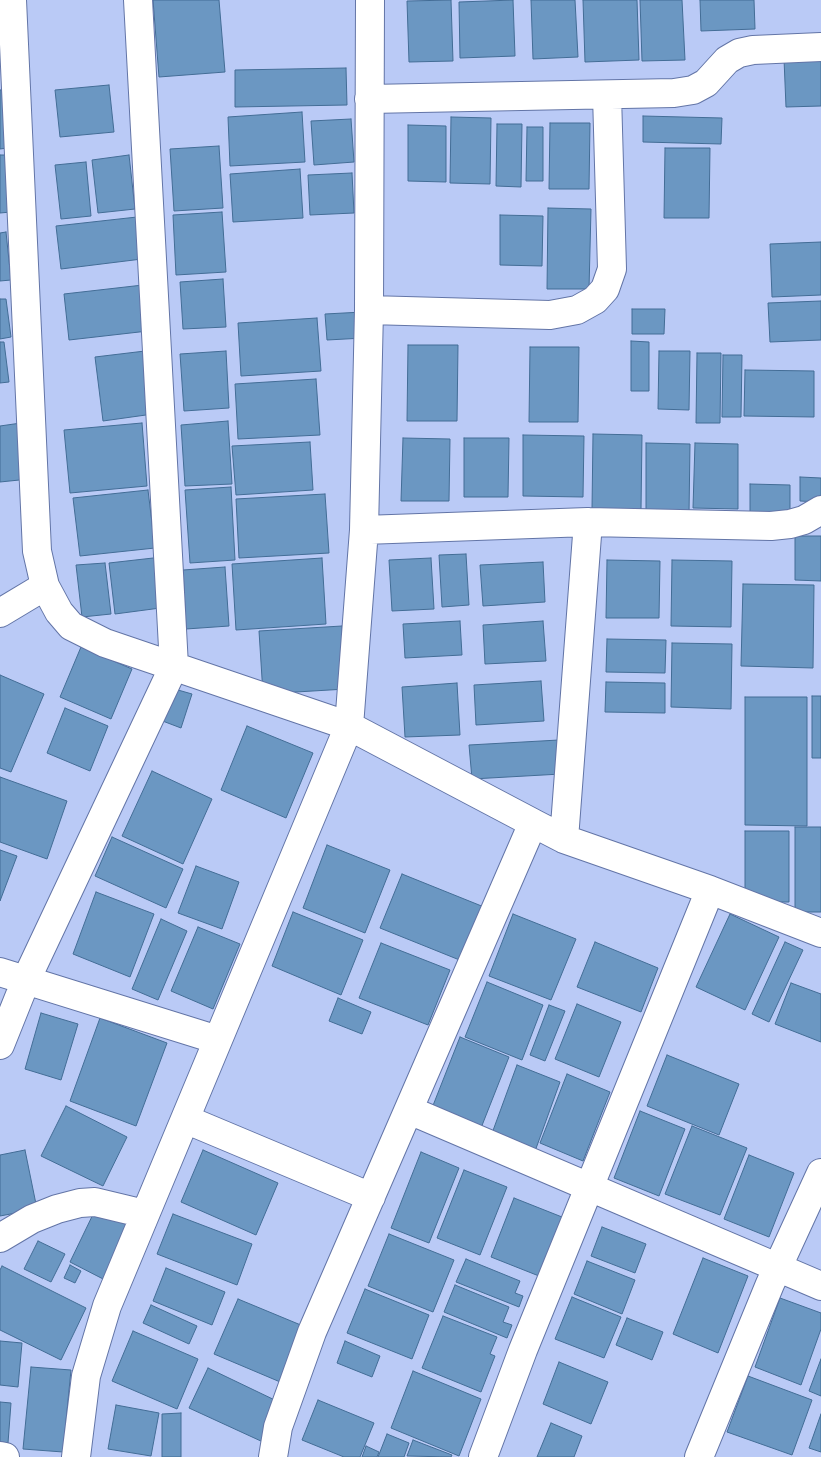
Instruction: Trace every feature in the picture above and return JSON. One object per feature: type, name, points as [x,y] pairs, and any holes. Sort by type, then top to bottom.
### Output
[{"type":"street","points":[[12,0],[37,551],[44,586],[59,612],[71,626],[105,643],[349,726],[564,839],[710,890],[821,932]]},
{"type":"street","points":[[0,1045],[26,980],[174,666],[138,0]]},
{"type":"street","points":[[76,1457],[86,1376],[107,1306],[349,726],[364,530],[369,310],[370,0]]},
{"type":"street","points":[[369,99],[674,93],[694,90],[706,83],[728,60],[739,53],[753,50],[821,46]]},
{"type":"street","points":[[369,310],[550,315],[577,310],[595,300],[605,289],[612,269],[607,95]]},
{"type":"street","points":[[364,530],[588,522],[771,526],[804,520],[821,510]]},
{"type":"street","points":[[564,839],[588,522]]},
{"type":"street","points":[[0,613],[44,586]]},
{"type":"street","points":[[273,1457],[278,1427],[312,1332],[533,823]]},
{"type":"street","points":[[483,1457],[523,1350],[710,890]]},
{"type":"street","points":[[0,972],[218,1040]]},
{"type":"street","points":[[409,1110],[821,1286]]},
{"type":"street","points":[[185,1119],[371,1197]]},
{"type":"street","points":[[699,1457],[770,1284],[821,1173]]},
{"type":"street","points":[[0,1238],[32,1219],[57,1209],[80,1203],[95,1202],[145,1214]]},
{"type":"street","points":[[0,1456],[5,1457]]},
{"type":"building","points":[[153,0],[219,0],[225,72],[159,77]]},
{"type":"building","points":[[451,0],[453,61],[409,62],[407,1]]},
{"type":"building","points":[[513,0],[515,56],[460,58],[459,2]]},
{"type":"building","points":[[531,0],[575,0],[578,57],[533,59]]},
{"type":"building","points":[[583,0],[637,0],[639,60],[585,62]]},
{"type":"building","points":[[640,0],[682,0],[685,60],[642,61]]},
{"type":"building","points":[[700,0],[754,0],[755,29],[701,31]]},
{"type":"building","points":[[821,58],[821,106],[786,107],[784,59]]},
{"type":"building","points":[[346,68],[347,105],[235,107],[235,70]]},
{"type":"building","points":[[109,85],[114,132],[60,137],[55,90]]},
{"type":"building","points":[[9,89],[15,147],[0,149],[0,90]]},
{"type":"building","points":[[302,112],[305,162],[230,166],[228,117]]},
{"type":"building","points":[[643,116],[722,118],[721,144],[643,142]]},
{"type":"building","points":[[451,117],[491,118],[490,184],[450,183]]},
{"type":"building","points":[[351,119],[354,162],[314,165],[311,121]]},
{"type":"building","points":[[550,123],[590,123],[589,189],[549,189]]},
{"type":"building","points":[[497,124],[522,124],[521,187],[496,186]]},
{"type":"building","points":[[408,125],[446,126],[446,182],[408,181]]},
{"type":"building","points":[[527,127],[543,127],[543,181],[526,181]]},
{"type":"building","points":[[219,146],[223,208],[174,211],[170,149]]},
{"type":"building","points":[[665,148],[710,148],[709,218],[664,218]]},
{"type":"building","points":[[0,155],[5,155],[11,212],[0,213]]},
{"type":"building","points":[[129,155],[135,209],[98,213],[92,160]]},
{"type":"building","points":[[86,162],[91,216],[61,219],[55,165]]},
{"type":"building","points":[[300,169],[303,218],[233,222],[230,174]]},
{"type":"building","points":[[352,173],[354,213],[310,215],[308,175]]},
{"type":"building","points":[[548,208],[591,209],[589,289],[547,289]]},
{"type":"building","points":[[222,212],[226,272],[176,275],[173,215]]},
{"type":"building","points":[[500,215],[543,216],[542,266],[500,265]]},
{"type":"building","points":[[137,217],[142,259],[61,269],[56,226]]},
{"type":"building","points":[[6,232],[11,280],[0,281],[0,233]]},
{"type":"building","points":[[821,242],[821,295],[772,297],[770,244]]},
{"type":"building","points":[[223,279],[226,327],[183,329],[180,282]]},
{"type":"building","points":[[143,285],[148,331],[69,340],[64,294]]},
{"type":"building","points":[[0,299],[6,299],[11,337],[0,339]]},
{"type":"building","points":[[821,301],[821,340],[770,342],[768,303]]},
{"type":"building","points":[[632,309],[665,309],[664,334],[632,334]]},
{"type":"building","points":[[363,312],[364,338],[327,340],[325,314]]},
{"type":"building","points":[[317,318],[321,371],[241,376],[238,323]]},
{"type":"building","points":[[631,341],[649,342],[649,391],[631,391]]},
{"type":"building","points":[[0,342],[4,342],[9,382],[0,383]]},
{"type":"building","points":[[408,345],[458,345],[457,421],[407,421]]},
{"type":"building","points":[[530,347],[579,347],[578,422],[529,422]]},
{"type":"building","points":[[145,351],[153,414],[103,421],[95,357]]},
{"type":"building","points":[[226,351],[229,408],[184,411],[180,354]]},
{"type":"building","points":[[659,351],[690,351],[689,410],[658,409]]},
{"type":"building","points":[[697,353],[721,353],[720,423],[696,423]]},
{"type":"building","points":[[723,355],[742,355],[741,417],[722,417]]},
{"type":"building","points":[[745,370],[814,371],[814,417],[744,416]]},
{"type":"building","points":[[316,379],[320,435],[238,439],[235,384]]},
{"type":"building","points":[[228,421],[232,484],[185,486],[181,425]]},
{"type":"building","points":[[21,423],[29,479],[0,482],[0,426]]},
{"type":"building","points":[[142,423],[147,486],[70,493],[64,430]]},
{"type":"building","points":[[593,434],[642,435],[641,510],[592,509]]},
{"type":"building","points":[[523,435],[584,436],[583,497],[523,496]]},
{"type":"building","points":[[403,438],[450,439],[449,501],[401,501]]},
{"type":"building","points":[[464,438],[509,438],[508,497],[464,497]]},
{"type":"building","points":[[310,442],[313,490],[236,495],[232,446]]},
{"type":"building","points":[[646,443],[690,444],[689,514],[646,513]]},
{"type":"building","points":[[695,443],[738,444],[738,509],[693,508]]},
{"type":"building","points":[[800,477],[821,478],[821,502],[800,501]]},
{"type":"building","points":[[750,484],[790,485],[790,518],[750,517]]},
{"type":"building","points":[[231,487],[235,560],[190,563],[185,490]]},
{"type":"building","points":[[148,490],[155,548],[80,556],[73,498]]},
{"type":"building","points":[[325,494],[329,553],[239,558],[236,499]]},
{"type":"building","points":[[795,536],[821,536],[821,581],[795,580]]},
{"type":"building","points":[[466,554],[469,605],[442,607],[439,555]]},
{"type":"building","points":[[162,557],[168,607],[115,614],[109,563]]},
{"type":"building","points":[[322,558],[326,624],[236,630],[232,564]]},
{"type":"building","points":[[431,558],[434,609],[392,611],[389,560]]},
{"type":"building","points":[[607,560],[660,561],[659,618],[606,618]]},
{"type":"building","points":[[672,560],[732,561],[731,627],[671,626]]},
{"type":"building","points":[[543,562],[545,602],[483,606],[480,565]]},
{"type":"building","points":[[105,563],[111,614],[82,617],[76,565]]},
{"type":"building","points":[[225,567],[229,626],[186,629],[183,570]]},
{"type":"building","points":[[743,584],[814,585],[813,668],[741,666]]},
{"type":"building","points":[[460,621],[462,655],[405,658],[403,624]]},
{"type":"building","points":[[543,621],[546,661],[485,664],[483,625]]},
{"type":"building","points":[[342,626],[346,689],[263,694],[259,631]]},
{"type":"building","points":[[607,639],[666,640],[665,673],[606,672]]},
{"type":"building","points":[[672,643],[732,644],[731,709],[671,707]]},
{"type":"building","points":[[81,647],[132,669],[111,719],[60,697]]},
{"type":"building","points":[[0,675],[44,694],[11,772],[0,768]]},
{"type":"building","points":[[541,681],[544,721],[476,725],[474,685]]},
{"type":"building","points":[[606,682],[665,683],[665,713],[605,712]]},
{"type":"building","points":[[457,683],[460,735],[405,737],[402,687]]},
{"type":"building","points":[[171,688],[192,694],[181,728],[160,720]]},
{"type":"building","points":[[812,696],[821,696],[821,758],[812,758]]},
{"type":"building","points":[[745,697],[807,697],[807,826],[745,825]]},
{"type":"building","points":[[65,708],[108,726],[90,771],[47,753]]},
{"type":"building","points":[[247,726],[313,753],[286,818],[221,790]]},
{"type":"building","points":[[559,740],[561,774],[472,779],[469,745]]},
{"type":"building","points":[[152,771],[212,799],[183,864],[122,836]]},
{"type":"building","points":[[0,777],[67,801],[47,859],[0,842]]},
{"type":"building","points":[[795,827],[821,827],[821,912],[795,912]]},
{"type":"building","points":[[745,831],[789,831],[789,902],[745,902]]},
{"type":"building","points":[[112,837],[183,869],[166,908],[95,876]]},
{"type":"building","points":[[327,845],[390,870],[365,933],[303,908]]},
{"type":"building","points":[[0,850],[17,856],[0,901]]},
{"type":"building","points":[[196,866],[239,882],[222,929],[178,913]]},
{"type":"building","points":[[402,874],[489,909],[467,963],[380,928]]},
{"type":"building","points":[[96,892],[154,914],[130,977],[73,954]]},
{"type":"building","points":[[293,912],[363,940],[341,995],[272,966]]},
{"type":"building","points":[[513,914],[576,939],[551,1000],[489,976]]},
{"type":"building","points":[[730,914],[779,937],[745,1010],[696,987]]},
{"type":"building","points":[[161,919],[187,931],[158,1000],[132,989]]},
{"type":"building","points":[[198,927],[240,944],[213,1009],[171,991]]},
{"type":"building","points":[[595,942],[658,968],[641,1012],[577,987]]},
{"type":"building","points":[[785,942],[803,950],[769,1022],[752,1014]]},
{"type":"building","points":[[381,943],[450,970],[428,1025],[359,998]]},
{"type":"building","points":[[487,982],[543,1005],[522,1060],[465,1037]]},
{"type":"building","points":[[791,983],[821,994],[821,1042],[775,1024]]},
{"type":"building","points":[[338,998],[371,1012],[362,1034],[329,1021]]},
{"type":"building","points":[[577,1004],[621,1022],[599,1077],[555,1059]]},
{"type":"building","points":[[549,1005],[565,1011],[545,1061],[530,1055]]},
{"type":"building","points":[[41,1013],[78,1024],[61,1080],[25,1069]]},
{"type":"building","points":[[100,1018],[167,1043],[136,1126],[70,1101]]},
{"type":"building","points":[[460,1037],[509,1057],[481,1128],[432,1108]]},
{"type":"building","points":[[667,1055],[739,1084],[719,1135],[647,1106]]},
{"type":"building","points":[[517,1065],[560,1082],[534,1154],[491,1136]]},
{"type":"building","points":[[567,1074],[610,1092],[583,1161],[540,1143]]},
{"type":"building","points":[[66,1106],[127,1137],[103,1186],[41,1156]]},
{"type":"building","points":[[640,1111],[685,1129],[659,1196],[614,1178]]},
{"type":"building","points":[[692,1126],[747,1148],[720,1215],[665,1194]]},
{"type":"building","points":[[25,1150],[37,1209],[0,1216],[0,1155]]},
{"type":"building","points":[[203,1150],[278,1183],[256,1235],[181,1202]]},
{"type":"building","points":[[421,1152],[459,1168],[429,1243],[391,1228]]},
{"type":"building","points":[[749,1155],[794,1173],[769,1237],[724,1219]]},
{"type":"building","points":[[464,1170],[507,1187],[480,1255],[437,1238]]},
{"type":"building","points":[[514,1198],[562,1217],[539,1276],[491,1257]]},
{"type":"building","points":[[98,1204],[135,1222],[107,1281],[70,1262]]},
{"type":"building","points":[[173,1214],[252,1244],[237,1285],[157,1254]]},
{"type":"building","points":[[602,1227],[646,1244],[635,1273],[591,1256]]},
{"type":"building","points":[[389,1234],[454,1260],[433,1312],[368,1286]]},
{"type":"building","points":[[38,1241],[65,1254],[51,1282],[24,1269]]},
{"type":"building","points":[[703,1258],[748,1276],[718,1353],[673,1334]]},
{"type":"building","points":[[466,1259],[520,1281],[515,1293],[523,1296],[519,1307],[456,1282]]},
{"type":"building","points":[[587,1261],[635,1280],[622,1314],[574,1294]]},
{"type":"building","points":[[70,1265],[81,1271],[75,1283],[64,1278]]},
{"type":"building","points":[[2,1266],[86,1308],[61,1360],[0,1330],[0,1270]]},
{"type":"building","points":[[166,1268],[225,1292],[212,1325],[153,1301]]},
{"type":"building","points":[[455,1285],[509,1307],[503,1322],[512,1325],[507,1338],[444,1312]]},
{"type":"building","points":[[365,1289],[429,1315],[412,1359],[347,1333]]},
{"type":"building","points":[[572,1297],[621,1317],[604,1358],[555,1339]]},
{"type":"building","points":[[780,1298],[821,1313],[821,1329],[801,1385],[755,1367]]},
{"type":"building","points":[[238,1299],[308,1328],[285,1384],[214,1354]]},
{"type":"building","points":[[151,1305],[197,1326],[189,1344],[143,1323]]},
{"type":"building","points":[[443,1316],[497,1337],[490,1354],[495,1356],[481,1392],[422,1368]]},
{"type":"building","points":[[627,1318],[663,1332],[652,1360],[616,1345]]},
{"type":"building","points":[[133,1331],[198,1359],[177,1409],[112,1381]]},
{"type":"building","points":[[0,1341],[22,1343],[18,1387],[0,1385]]},
{"type":"building","points":[[345,1341],[380,1356],[372,1377],[337,1363]]},
{"type":"building","points":[[821,1359],[821,1396],[809,1391]]},
{"type":"building","points":[[559,1362],[608,1382],[591,1424],[543,1404]]},
{"type":"building","points":[[31,1367],[71,1370],[63,1452],[23,1449]]},
{"type":"building","points":[[208,1368],[281,1403],[263,1442],[189,1408]]},
{"type":"building","points":[[413,1371],[481,1399],[459,1456],[391,1428]]},
{"type":"building","points":[[748,1376],[812,1400],[792,1455],[727,1432]]},
{"type":"building","points":[[318,1400],[374,1423],[360,1457],[344,1457],[302,1440]]},
{"type":"building","points":[[0,1402],[11,1403],[8,1443],[0,1442]]},
{"type":"building","points":[[116,1405],[159,1413],[151,1456],[108,1449]]},
{"type":"building","points":[[181,1413],[181,1457],[162,1457],[162,1414]]},
{"type":"building","points":[[821,1414],[821,1452],[809,1448]]},
{"type":"building","points":[[551,1423],[582,1436],[574,1457],[537,1457]]},
{"type":"building","points":[[387,1434],[409,1443],[404,1457],[378,1457]]},
{"type":"building","points":[[413,1440],[452,1455],[451,1457],[407,1456]]},
{"type":"building","points":[[366,1446],[379,1452],[377,1457],[362,1457]]}]
